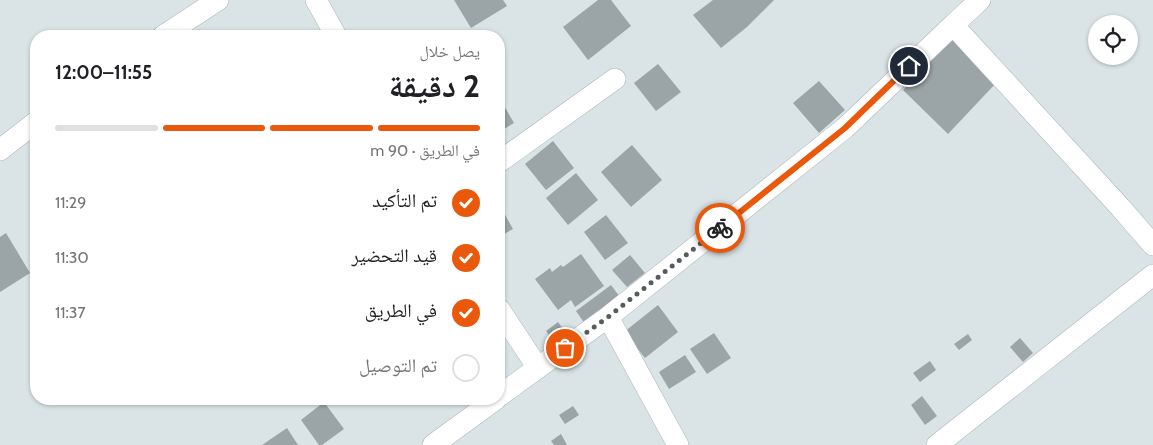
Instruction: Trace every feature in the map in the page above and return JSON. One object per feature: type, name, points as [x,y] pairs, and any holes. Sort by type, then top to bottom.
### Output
[{"type":"street","points":[[172,30],[218,0]]},
{"type":"street","points":[[316,0],[333,30]]},
{"type":"street","points":[[505,392],[608,317],[845,128],[980,0]]},
{"type":"street","points":[[953,25],[1153,245]]},
{"type":"street","points":[[505,158],[615,80]]},
{"type":"street","points":[[0,150],[30,127]]},
{"type":"street","points":[[937,445],[1153,275]]},
{"type":"street","points":[[608,317],[678,445]]},
{"type":"street","points":[[505,318],[538,368]]},
{"type":"street","points":[[433,445],[487,405]]},
{"type":"building","points":[[454,0],[503,0],[507,6],[471,28]]},
{"type":"building","points":[[598,0],[611,0],[631,26],[588,60],[563,27]]},
{"type":"building","points":[[713,0],[774,0],[747,27],[721,48],[693,15]]},
{"type":"building","points":[[952,39],[997,82],[948,134],[903,90]]},
{"type":"building","points":[[658,64],[681,92],[656,111],[634,83]]},
{"type":"building","points":[[819,81],[845,110],[819,133],[793,103]]},
{"type":"building","points":[[505,107],[514,123],[505,128]]},
{"type":"building","points":[[553,141],[574,168],[546,190],[525,164]]},
{"type":"building","points":[[632,145],[662,180],[631,207],[601,172]]},
{"type":"building","points":[[576,173],[598,200],[568,225],[546,198]]},
{"type":"building","points":[[505,215],[513,229],[505,234]]},
{"type":"building","points":[[606,215],[628,243],[605,260],[584,232]]},
{"type":"building","points":[[6,233],[30,273],[0,292],[0,237]]},
{"type":"building","points":[[581,254],[604,286],[575,307],[571,300],[558,310],[535,279],[550,268],[552,272],[561,265],[563,267]]},
{"type":"building","points":[[630,255],[645,273],[627,287],[612,270]]},
{"type":"building","points":[[611,285],[620,297],[585,324],[576,311]]},
{"type":"building","points":[[658,305],[678,332],[645,358],[624,332]]},
{"type":"building","points":[[558,322],[569,337],[557,345],[546,331]]},
{"type":"building","points":[[714,333],[731,358],[707,374],[690,349]]},
{"type":"building","points":[[968,334],[972,340],[959,350],[954,344]]},
{"type":"building","points":[[1020,338],[1033,353],[1023,362],[1010,347]]},
{"type":"building","points":[[685,355],[696,372],[669,389],[659,372]]},
{"type":"building","points":[[930,361],[936,370],[920,382],[913,373]]},
{"type":"building","points":[[922,396],[937,416],[925,425],[911,405]]},
{"type":"building","points":[[320,405],[326,405],[344,429],[322,445],[319,445],[301,420]]},
{"type":"building","points":[[573,406],[579,415],[565,424],[559,415]]},
{"type":"building","points":[[287,428],[298,445],[262,445]]},
{"type":"building","points":[[561,434],[567,445],[554,445],[551,441]]},
{"type":"way so far","points":[[565,348],[608,317],[720,228]]},
{"type":"route","points":[[720,228],[845,128],[909,66]]}]
